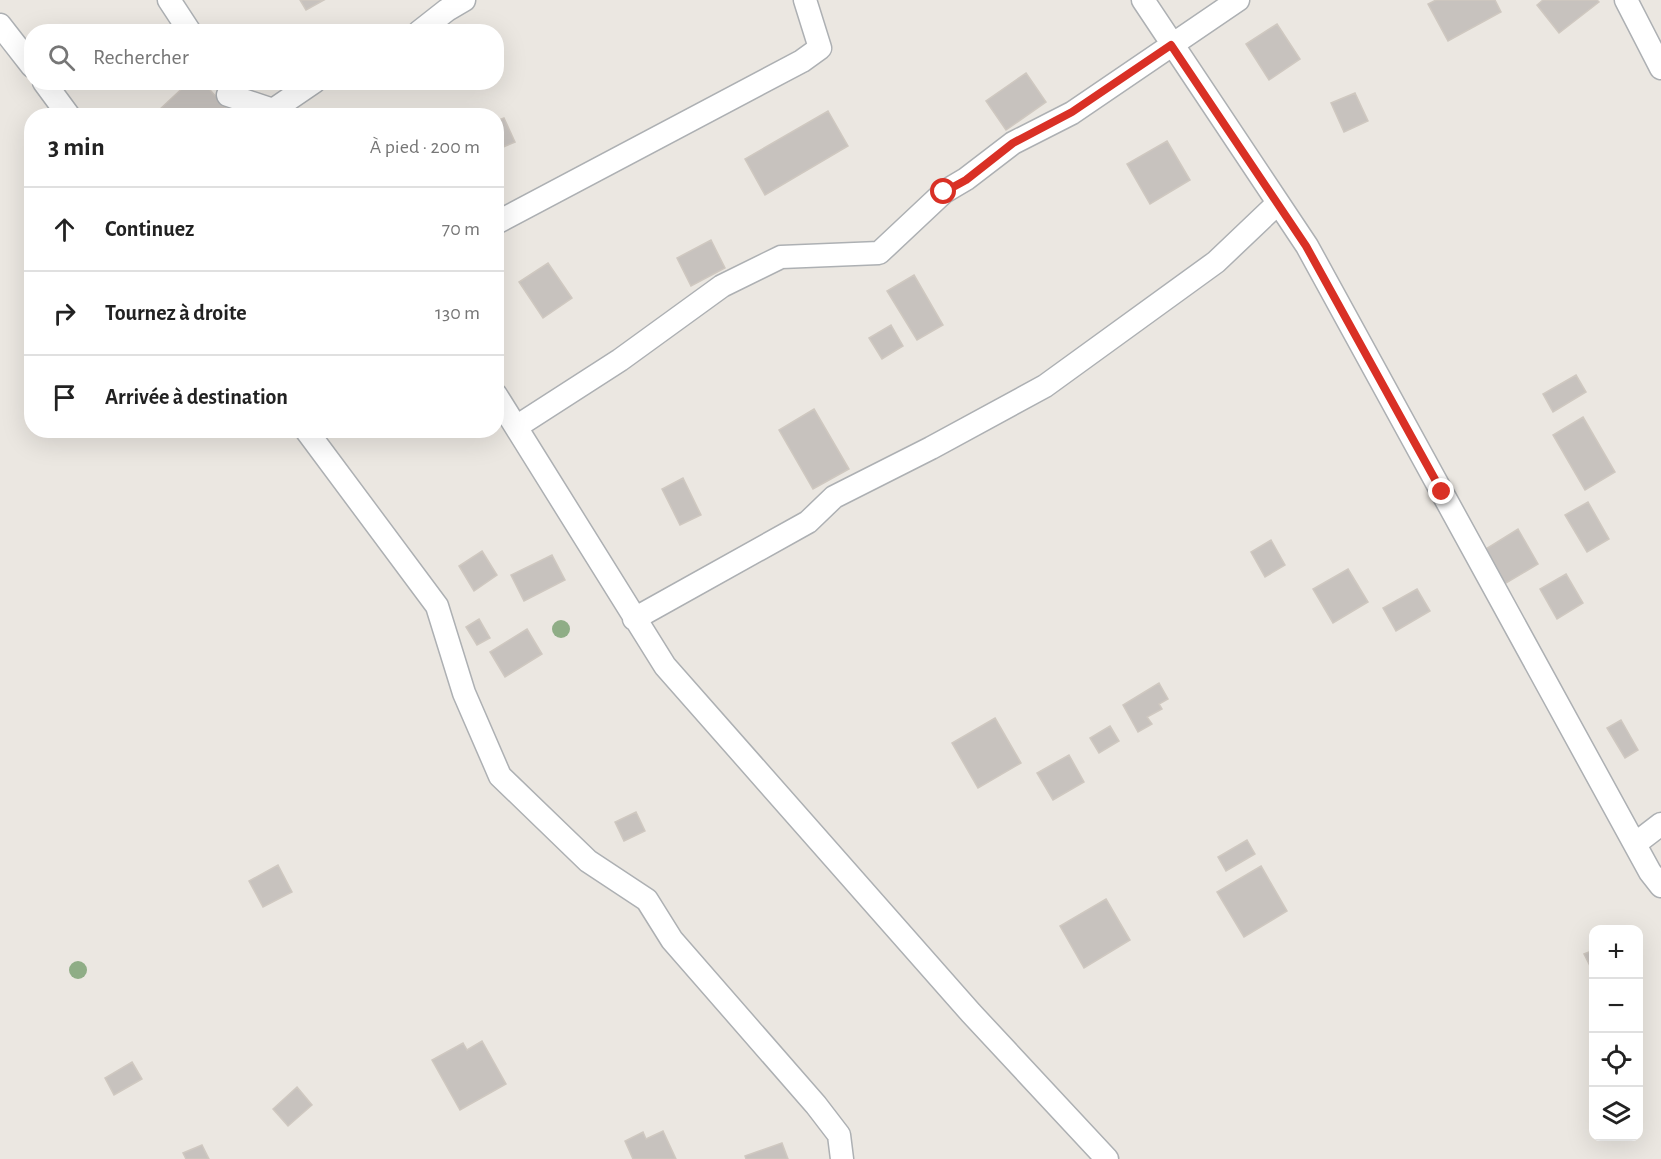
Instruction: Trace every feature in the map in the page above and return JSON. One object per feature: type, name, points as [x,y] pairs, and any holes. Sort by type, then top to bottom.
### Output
[{"type":"street","points":[[169,0],[185,24]]},
{"type":"street","points":[[430,24],[464,0]]},
{"type":"street","points":[[504,220],[802,61],[820,48],[805,0]]},
{"type":"street","points":[[1143,0],[1306,246],[1635,844],[1661,886]]},
{"type":"street","points":[[516,427],[620,360],[722,286],[781,257],[879,253],[944,192],[966,180],[1013,143],[1072,112],[1238,0]]},
{"type":"street","points":[[1626,0],[1661,68]]},
{"type":"street","points":[[0,25],[24,56]]},
{"type":"street","points":[[50,90],[63,108]]},
{"type":"street","points":[[276,108],[302,90]]},
{"type":"street","points":[[228,98],[266,108]]},
{"type":"street","points":[[634,619],[808,522],[834,497],[932,448],[1045,386],[1216,262],[1278,203]]},
{"type":"street","points":[[504,408],[664,666],[971,1014],[1107,1159]]},
{"type":"street","points":[[312,438],[437,606],[464,693],[500,776],[588,861],[647,900],[672,940],[816,1105],[839,1135],[842,1159]]},
{"type":"street","points":[[1635,844],[1661,824]]},
{"type":"building","points":[[300,0],[324,0],[306,10]]},
{"type":"building","points":[[1436,0],[1495,0],[1501,12],[1448,41],[1428,4]]},
{"type":"building","points":[[1543,0],[1597,0],[1599,2],[1559,33],[1537,5]]},
{"type":"building","points":[[1277,24],[1300,59],[1269,80],[1246,44]]},
{"type":"building","points":[[1026,73],[1046,102],[1006,130],[986,101]]},
{"type":"building","points":[[180,90],[210,90],[226,108],[161,108]]},
{"type":"building","points":[[1355,93],[1368,121],[1344,132],[1331,103]]},
{"type":"building","points":[[828,111],[848,146],[765,195],[745,159]]},
{"type":"building","points":[[504,118],[515,142],[504,147]]},
{"type":"building","points":[[1167,141],[1190,180],[1150,204],[1127,164]]},
{"type":"building","points":[[711,240],[725,268],[691,286],[677,258]]},
{"type":"building","points":[[548,263],[572,298],[543,318],[519,282]]},
{"type":"building","points":[[914,275],[943,325],[917,340],[887,291]]},
{"type":"building","points":[[891,325],[903,346],[882,359],[869,338]]},
{"type":"building","points":[[1576,375],[1586,392],[1553,412],[1543,394]]},
{"type":"building","points":[[814,409],[849,469],[813,489],[779,430]]},
{"type":"building","points":[[1583,417],[1615,472],[1585,490],[1553,435]]},
{"type":"building","points":[[683,478],[701,515],[680,525],[662,489]]},
{"type":"building","points":[[1588,502],[1609,539],[1587,552],[1565,515]]},
{"type":"building","points":[[1518,529],[1538,564],[1501,586],[1481,552]]},
{"type":"building","points":[[1271,540],[1285,565],[1265,577],[1251,552]]},
{"type":"building","points":[[482,551],[497,575],[474,591],[459,566]]},
{"type":"building","points":[[552,555],[565,580],[524,601],[511,575]]},
{"type":"building","points":[[1348,569],[1368,602],[1333,623],[1313,589]]},
{"type":"building","points":[[1566,574],[1583,603],[1557,619],[1540,589]]},
{"type":"building","points":[[1417,589],[1430,611],[1396,631],[1383,608]]},
{"type":"building","points":[[479,619],[490,638],[477,645],[466,627]]},
{"type":"building","points":[[527,629],[542,654],[505,677],[490,652]]},
{"type":"building","points":[[1159,683],[1168,699],[1159,704],[1162,709],[1147,717],[1152,724],[1138,732],[1123,705]]},
{"type":"building","points":[[995,718],[1021,763],[978,788],[952,743]]},
{"type":"building","points":[[1621,720],[1638,750],[1625,758],[1607,728]]},
{"type":"building","points":[[1110,726],[1119,741],[1099,753],[1090,738]]},
{"type":"building","points":[[1069,755],[1084,782],[1053,800],[1037,773]]},
{"type":"building","points":[[636,812],[645,831],[624,841],[615,822]]},
{"type":"building","points":[[1247,840],[1255,854],[1226,871],[1218,857]]},
{"type":"building","points":[[278,865],[292,892],[263,907],[249,881]]},
{"type":"building","points":[[1261,866],[1287,911],[1244,937],[1217,892]]},
{"type":"building","points":[[1106,899],[1130,940],[1084,968],[1060,926]]},
{"type":"building","points":[[1589,952],[1589,964],[1584,954]]},
{"type":"building","points":[[482,1041],[506,1084],[460,1110],[432,1060],[463,1043],[467,1050]]},
{"type":"building","points":[[132,1062],[142,1079],[114,1095],[105,1078]]},
{"type":"building","points":[[297,1087],[312,1105],[288,1126],[273,1109]]},
{"type":"building","points":[[663,1131],[676,1159],[633,1159],[625,1141],[643,1132],[646,1139]]},
{"type":"building","points":[[782,1143],[788,1159],[746,1159],[745,1156]]},
{"type":"building","points":[[202,1145],[209,1159],[186,1159],[183,1153]]},
{"type":"route","points":[[944,192],[966,180],[1013,143],[1072,112],[1132,69],[1171,45],[1306,246],[1442,492]]}]
